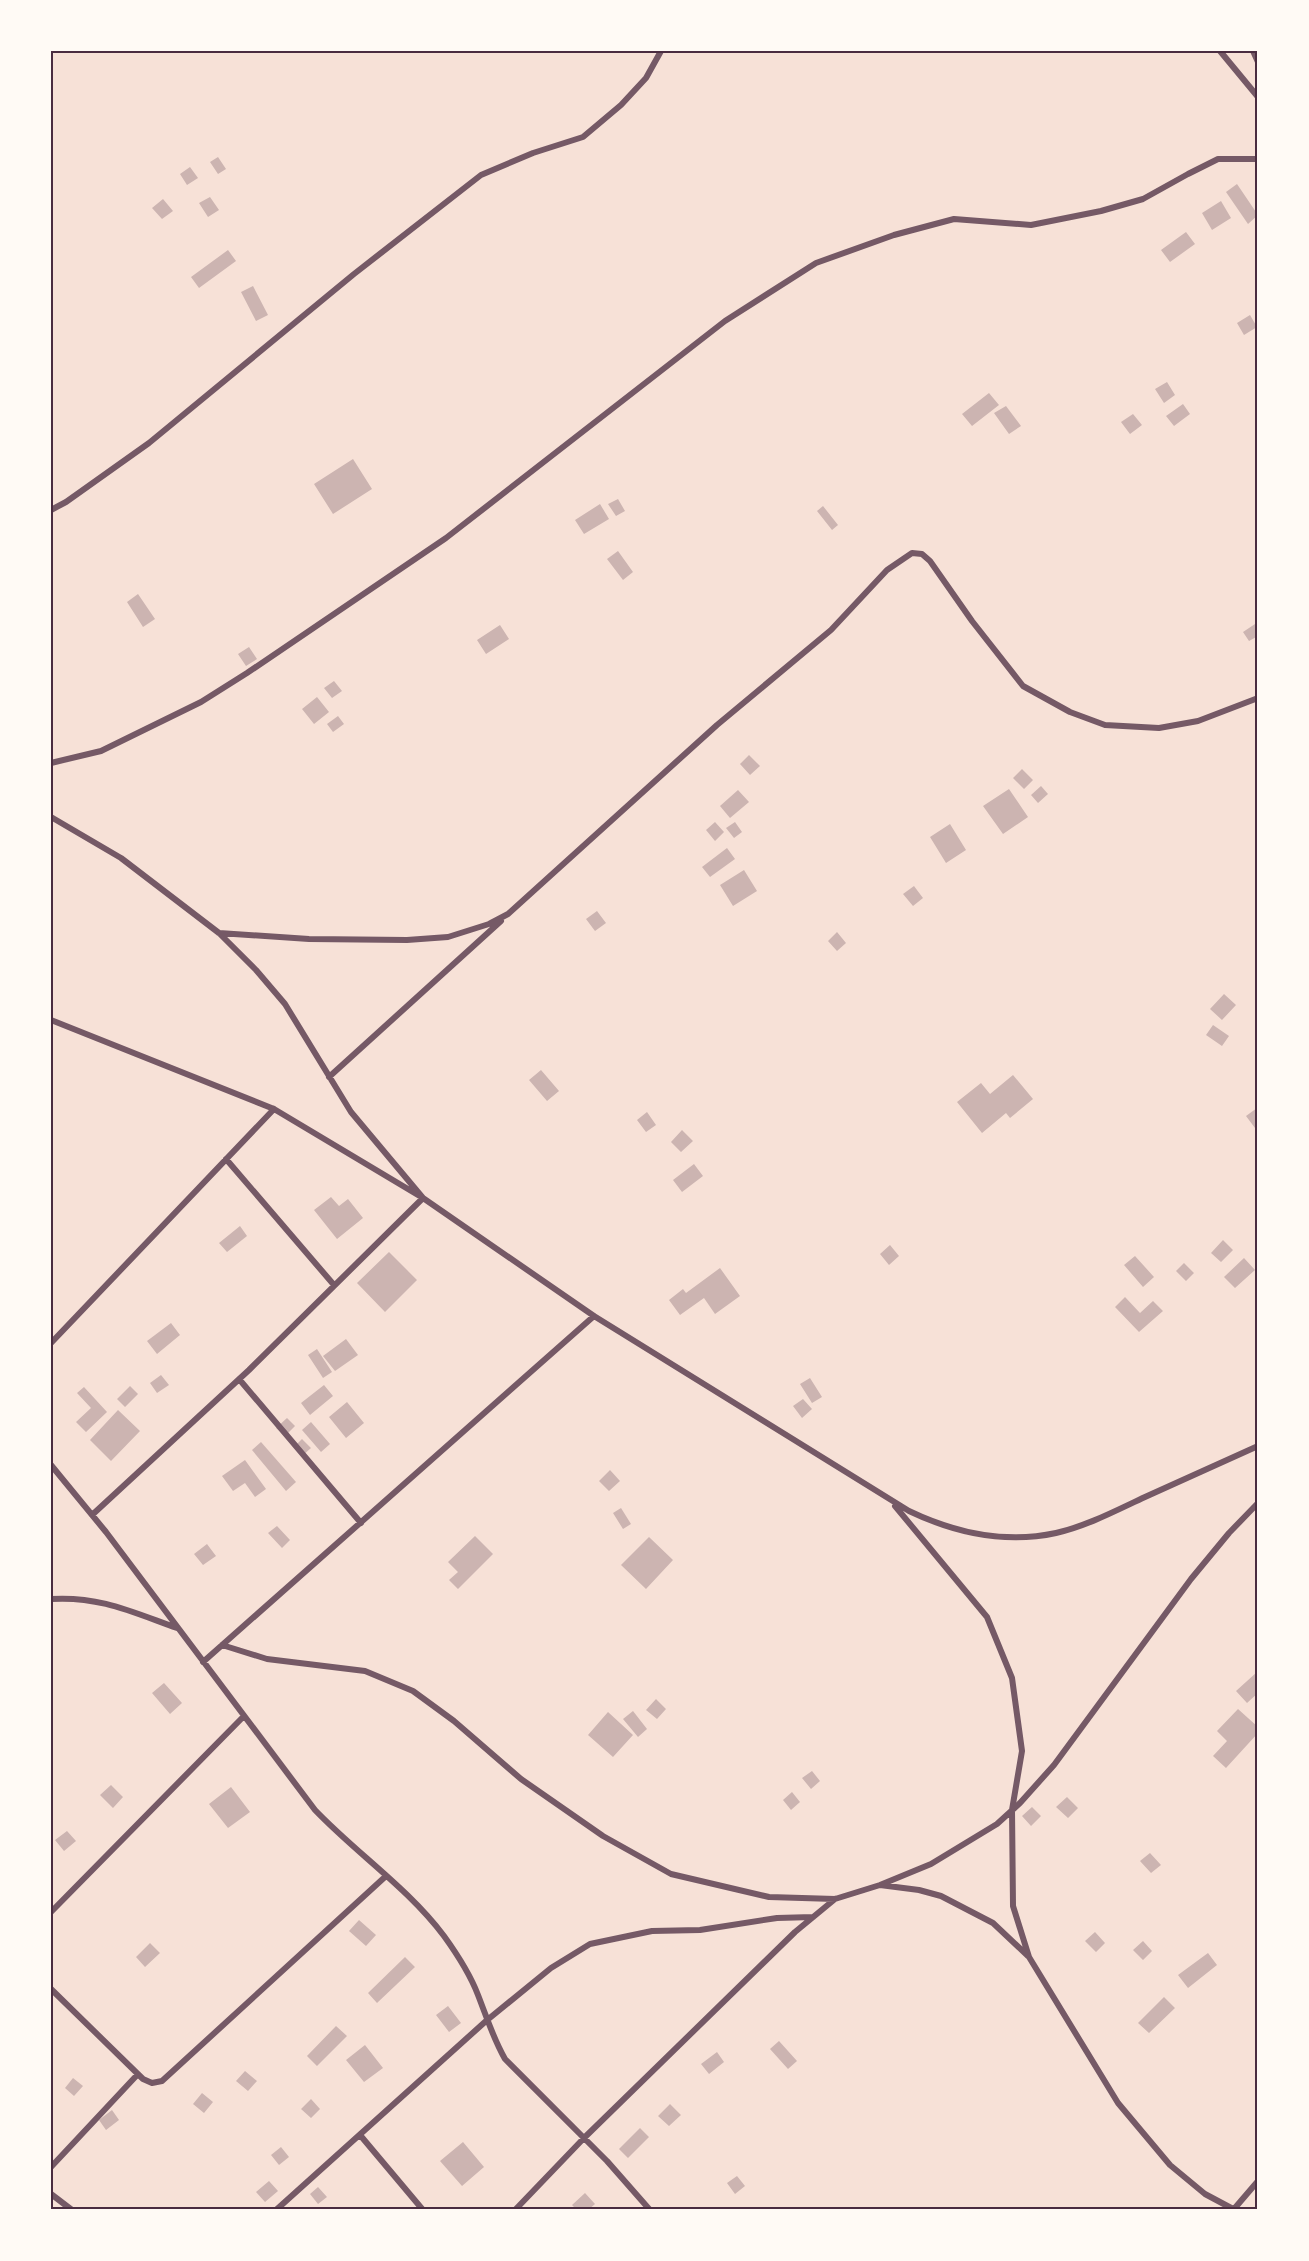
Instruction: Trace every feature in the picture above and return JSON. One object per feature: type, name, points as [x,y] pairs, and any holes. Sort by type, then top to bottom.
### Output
[{"type":"street","points":[[51,510],[66,502],[149,443],[354,274],[481,175],[532,153],[583,137],[621,105],[646,78],[661,51]]},
{"type":"street","points":[[1220,51],[1258,97]]},
{"type":"street","points":[[1253,51],[1258,62]]},
{"type":"street","points":[[51,763],[101,750],[201,702],[247,673],[446,538],[725,321],[816,263],[894,235],[954,219],[1031,225],[1101,211],[1143,199],[1218,159],[1258,159]]},
{"type":"street","points":[[328,1077],[717,725],[831,630],[887,570],[912,553],[922,554],[930,561],[972,621],[1023,686],[1070,712],[1106,725],[1159,728],[1198,721],[1258,699]]},
{"type":"street","points":[[51,817],[121,858],[219,933],[256,970],[285,1004],[351,1112],[423,1198]]},
{"type":"street","points":[[219,933],[309,939],[407,940],[448,937],[489,924],[508,914]]},
{"type":"street","points":[[51,1020],[273,1108],[423,1198],[594,1316],[909,1512],[939,1526],[977,1535],[1019,1537],[1056,1533],[1096,1519],[1258,1446]]},
{"type":"street","points":[[51,1343],[273,1108]]},
{"type":"street","points":[[226,1159],[334,1285]]},
{"type":"street","points":[[92,1515],[239,1379],[423,1198]]},
{"type":"street","points":[[203,1662],[594,1316]]},
{"type":"street","points":[[239,1379],[361,1523]]},
{"type":"street","points":[[51,1465],[92,1515],[315,1810],[339,1835],[418,1906],[443,1935],[463,1965],[478,1995],[486,2021],[505,2059],[584,2138],[651,2210]]},
{"type":"street","points":[[890,1500],[987,1617],[1012,1678],[1022,1751],[1012,1810],[1013,1906],[1029,1957],[1118,2103],[1170,2165],[1205,2194],[1235,2210],[1258,2181]]},
{"type":"street","points":[[222,1645],[267,1659],[365,1671],[413,1691],[454,1721],[530,1785],[603,1836],[671,1874],[769,1897],[835,1899],[880,1885],[931,1864],[997,1824],[1012,1810],[1054,1765],[1191,1579],[1229,1533],[1258,1503]]},
{"type":"street","points":[[51,1599],[75,1597],[106,1602],[177,1628]]},
{"type":"street","points":[[51,1912],[244,1716]]},
{"type":"street","points":[[51,1989],[138,2074],[152,2084],[162,2081],[386,1876]]},
{"type":"street","points":[[880,1885],[919,1890],[941,1896],[993,1923],[1029,1957]]},
{"type":"street","points":[[515,2210],[584,2138],[813,1917],[835,1899]]},
{"type":"street","points":[[276,2210],[486,2021],[551,1968],[590,1944],[652,1932],[700,1930],[777,1918],[813,1917]]},
{"type":"street","points":[[51,2167],[138,2074]]},
{"type":"street","points":[[360,2135],[423,2210]]},
{"type":"street","points":[[51,2193],[72,2210]]},
{"type":"building","points":[[218,157],[226,169],[218,174],[210,162]]},
{"type":"building","points":[[190,167],[198,178],[187,185],[180,174]]},
{"type":"building","points":[[1237,184],[1258,215],[1248,224],[1226,192]]},
{"type":"building","points":[[210,197],[219,210],[208,217],[199,203]]},
{"type":"building","points":[[163,199],[173,211],[162,219],[152,208]]},
{"type":"building","points":[[1221,201],[1231,218],[1212,230],[1202,213]]},
{"type":"building","points":[[1186,232],[1195,244],[1170,262],[1161,250]]},
{"type":"building","points":[[228,250],[236,261],[199,288],[191,277]]},
{"type":"building","points":[[253,286],[268,315],[256,321],[241,292]]},
{"type":"building","points":[[1250,315],[1257,327],[1244,335],[1237,323]]},
{"type":"building","points":[[1167,382],[1175,395],[1164,403],[1155,389]]},
{"type":"building","points":[[989,393],[999,405],[972,426],[962,414]]},
{"type":"building","points":[[1183,404],[1190,414],[1174,426],[1166,416]]},
{"type":"building","points":[[1006,406],[1021,426],[1009,434],[994,413]]},
{"type":"building","points":[[1133,414],[1142,425],[1130,434],[1121,422]]},
{"type":"building","points":[[353,459],[372,489],[333,514],[314,484]]},
{"type":"building","points":[[618,499],[625,511],[616,516],[608,504]]},
{"type":"building","points":[[600,504],[609,519],[584,534],[575,520]]},
{"type":"building","points":[[823,506],[838,525],[832,530],[817,511]]},
{"type":"building","points":[[618,551],[633,572],[623,580],[607,559]]},
{"type":"building","points":[[138,594],[155,619],[143,627],[127,602]]},
{"type":"building","points":[[1258,622],[1258,636],[1249,641],[1243,632]]},
{"type":"building","points":[[500,625],[509,639],[486,654],[477,640]]},
{"type":"building","points":[[249,647],[257,659],[246,666],[238,654]]},
{"type":"building","points":[[334,681],[342,691],[332,698],[324,688]]},
{"type":"building","points":[[317,697],[329,712],[314,724],[302,709]]},
{"type":"building","points":[[338,716],[344,724],[333,732],[327,724]]},
{"type":"building","points":[[749,755],[760,766],[750,775],[740,764]]},
{"type":"building","points":[[1022,769],[1033,780],[1024,789],[1013,778]]},
{"type":"building","points":[[1041,786],[1048,794],[1038,803],[1031,795]]},
{"type":"building","points":[[1009,789],[1028,817],[1003,834],[983,806]]},
{"type":"building","points":[[738,790],[749,802],[730,818],[720,806]]},
{"type":"building","points":[[715,822],[724,832],[715,841],[706,830]]},
{"type":"building","points":[[735,822],[742,832],[734,838],[726,828]]},
{"type":"building","points":[[950,824],[966,850],[946,863],[930,837]]},
{"type":"building","points":[[727,848],[735,859],[710,877],[702,867]]},
{"type":"building","points":[[744,870],[757,891],[733,906],[720,885]]},
{"type":"building","points":[[914,886],[923,898],[913,906],[903,894]]},
{"type":"building","points":[[597,911],[606,923],[595,931],[586,919]]},
{"type":"building","points":[[837,932],[846,943],[837,951],[828,941]]},
{"type":"building","points":[[1224,994],[1236,1005],[1222,1020],[1210,1009]]},
{"type":"building","points":[[1213,1025],[1229,1036],[1222,1046],[1206,1035]]},
{"type":"building","points":[[541,1070],[559,1091],[547,1101],[529,1080]]},
{"type":"building","points":[[1013,1075],[1033,1099],[1010,1118],[1006,1113],[982,1133],[957,1102],[981,1083],[990,1094]]},
{"type":"building","points":[[1257,1108],[1258,1125],[1255,1128],[1246,1116]]},
{"type":"building","points":[[647,1112],[656,1125],[646,1132],[637,1120]]},
{"type":"building","points":[[682,1130],[693,1141],[681,1152],[671,1142]]},
{"type":"building","points":[[694,1164],[703,1176],[682,1192],[673,1180]]},
{"type":"building","points":[[331,1197],[339,1206],[348,1199],[363,1218],[337,1239],[314,1210]]},
{"type":"building","points":[[240,1226],[247,1236],[227,1252],[219,1243]]},
{"type":"building","points":[[1223,1240],[1233,1250],[1221,1262],[1211,1253]]},
{"type":"building","points":[[890,1245],[899,1256],[889,1265],[880,1254]]},
{"type":"building","points":[[389,1252],[417,1280],[385,1312],[357,1283]]},
{"type":"building","points":[[1135,1256],[1154,1277],[1143,1287],[1124,1265]]},
{"type":"building","points":[[1244,1258],[1255,1270],[1235,1288],[1224,1277]]},
{"type":"building","points":[[1184,1263],[1194,1273],[1186,1281],[1176,1271]]},
{"type":"building","points":[[720,1268],[740,1296],[715,1314],[704,1298],[680,1315],[669,1300],[683,1289],[686,1293]]},
{"type":"building","points":[[1125,1297],[1140,1313],[1153,1301],[1163,1311],[1139,1332],[1115,1307]]},
{"type":"building","points":[[171,1323],[180,1335],[157,1354],[147,1341]]},
{"type":"building","points":[[346,1339],[358,1355],[335,1371],[323,1356]]},
{"type":"building","points":[[317,1349],[332,1372],[323,1378],[308,1355]]},
{"type":"building","points":[[161,1375],[169,1385],[157,1393],[150,1383]]},
{"type":"building","points":[[810,1378],[822,1397],[812,1403],[800,1384]]},
{"type":"building","points":[[324,1385],[333,1396],[310,1415],[301,1403]]},
{"type":"building","points":[[130,1386],[138,1394],[125,1407],[117,1399]]},
{"type":"building","points":[[84,1387],[107,1412],[86,1432],[76,1422],[91,1408],[77,1393]]},
{"type":"building","points":[[803,1399],[812,1409],[802,1418],[793,1406]]},
{"type":"building","points":[[347,1402],[364,1423],[346,1438],[329,1417]]},
{"type":"building","points":[[118,1410],[140,1431],[111,1461],[90,1440]]},
{"type":"building","points":[[287,1418],[295,1426],[285,1436],[276,1428]]},
{"type":"building","points":[[311,1422],[330,1444],[321,1452],[302,1430]]},
{"type":"building","points":[[302,1439],[311,1448],[302,1456],[294,1447]]},
{"type":"building","points":[[261,1442],[296,1482],[286,1491],[252,1450]]},
{"type":"building","points":[[245,1460],[266,1489],[255,1497],[245,1483],[233,1491],[222,1476]]},
{"type":"building","points":[[610,1470],[620,1481],[609,1491],[599,1481]]},
{"type":"building","points":[[621,1508],[631,1524],[623,1529],[613,1513]]},
{"type":"building","points":[[277,1526],[290,1540],[282,1548],[268,1533]]},
{"type":"building","points":[[475,1536],[493,1554],[458,1589],[449,1580],[458,1572],[448,1562]]},
{"type":"building","points":[[649,1537],[673,1560],[646,1589],[621,1565]]},
{"type":"building","points":[[207,1544],[216,1556],[203,1565],[194,1554]]},
{"type":"building","points":[[1257,1672],[1258,1693],[1247,1703],[1236,1691]]},
{"type":"building","points":[[164,1683],[182,1703],[170,1714],[152,1693]]},
{"type":"building","points":[[656,1699],[666,1709],[657,1719],[646,1710]]},
{"type":"building","points":[[1238,1709],[1258,1727],[1258,1733],[1226,1768],[1213,1756],[1227,1741],[1217,1731]]},
{"type":"building","points":[[633,1711],[647,1729],[638,1737],[623,1719]]},
{"type":"building","points":[[608,1712],[633,1735],[613,1757],[588,1735]]},
{"type":"building","points":[[812,1771],[820,1781],[811,1789],[802,1778]]},
{"type":"building","points":[[111,1785],[123,1797],[113,1808],[100,1795]]},
{"type":"building","points":[[231,1787],[250,1812],[228,1828],[209,1804]]},
{"type":"building","points":[[792,1792],[800,1802],[791,1810],[783,1800]]},
{"type":"building","points":[[1067,1797],[1078,1808],[1068,1818],[1056,1807]]},
{"type":"building","points":[[1032,1807],[1041,1816],[1031,1826],[1022,1816]]},
{"type":"building","points":[[67,1831],[76,1841],[64,1851],[55,1840]]},
{"type":"building","points":[[1150,1853],[1161,1865],[1151,1873],[1140,1861]]},
{"type":"building","points":[[359,1920],[376,1935],[366,1946],[349,1931]]},
{"type":"building","points":[[1095,1932],[1105,1943],[1096,1952],[1085,1941]]},
{"type":"building","points":[[1143,1941],[1152,1951],[1143,1960],[1133,1950]]},
{"type":"building","points":[[150,1943],[160,1953],[145,1967],[136,1957]]},
{"type":"building","points":[[1208,1953],[1217,1965],[1188,1988],[1178,1975]]},
{"type":"building","points":[[405,1957],[415,1967],[377,2003],[368,1993]]},
{"type":"building","points":[[1164,1997],[1175,2008],[1149,2033],[1138,2023]]},
{"type":"building","points":[[448,2006],[461,2023],[449,2032],[436,2015]]},
{"type":"building","points":[[336,2026],[347,2036],[317,2066],[307,2056]]},
{"type":"building","points":[[779,2041],[797,2061],[788,2069],[770,2049]]},
{"type":"building","points":[[365,2045],[383,2068],[364,2082],[346,2060]]},
{"type":"building","points":[[717,2052],[724,2062],[709,2074],[701,2064]]},
{"type":"building","points":[[245,2071],[257,2081],[248,2091],[236,2081]]},
{"type":"building","points":[[73,2078],[83,2086],[74,2096],[65,2088]]},
{"type":"building","points":[[202,2093],[213,2102],[204,2113],[193,2104]]},
{"type":"building","points":[[311,2099],[320,2109],[311,2118],[301,2109]]},
{"type":"building","points":[[670,2104],[681,2115],[669,2126],[658,2116]]},
{"type":"building","points":[[112,2110],[119,2120],[106,2130],[99,2120]]},
{"type":"building","points":[[640,2128],[649,2137],[628,2158],[619,2149]]},
{"type":"building","points":[[463,2142],[484,2167],[462,2186],[440,2161]]},
{"type":"building","points":[[281,2147],[289,2157],[279,2165],[271,2155]]},
{"type":"building","points":[[737,2176],[745,2186],[735,2194],[727,2183]]},
{"type":"building","points":[[269,2181],[278,2191],[265,2202],[256,2192]]},
{"type":"building","points":[[318,2187],[327,2197],[318,2204],[310,2194]]},
{"type":"building","points":[[585,2193],[595,2204],[588,2210],[577,2210],[572,2205]]}]
